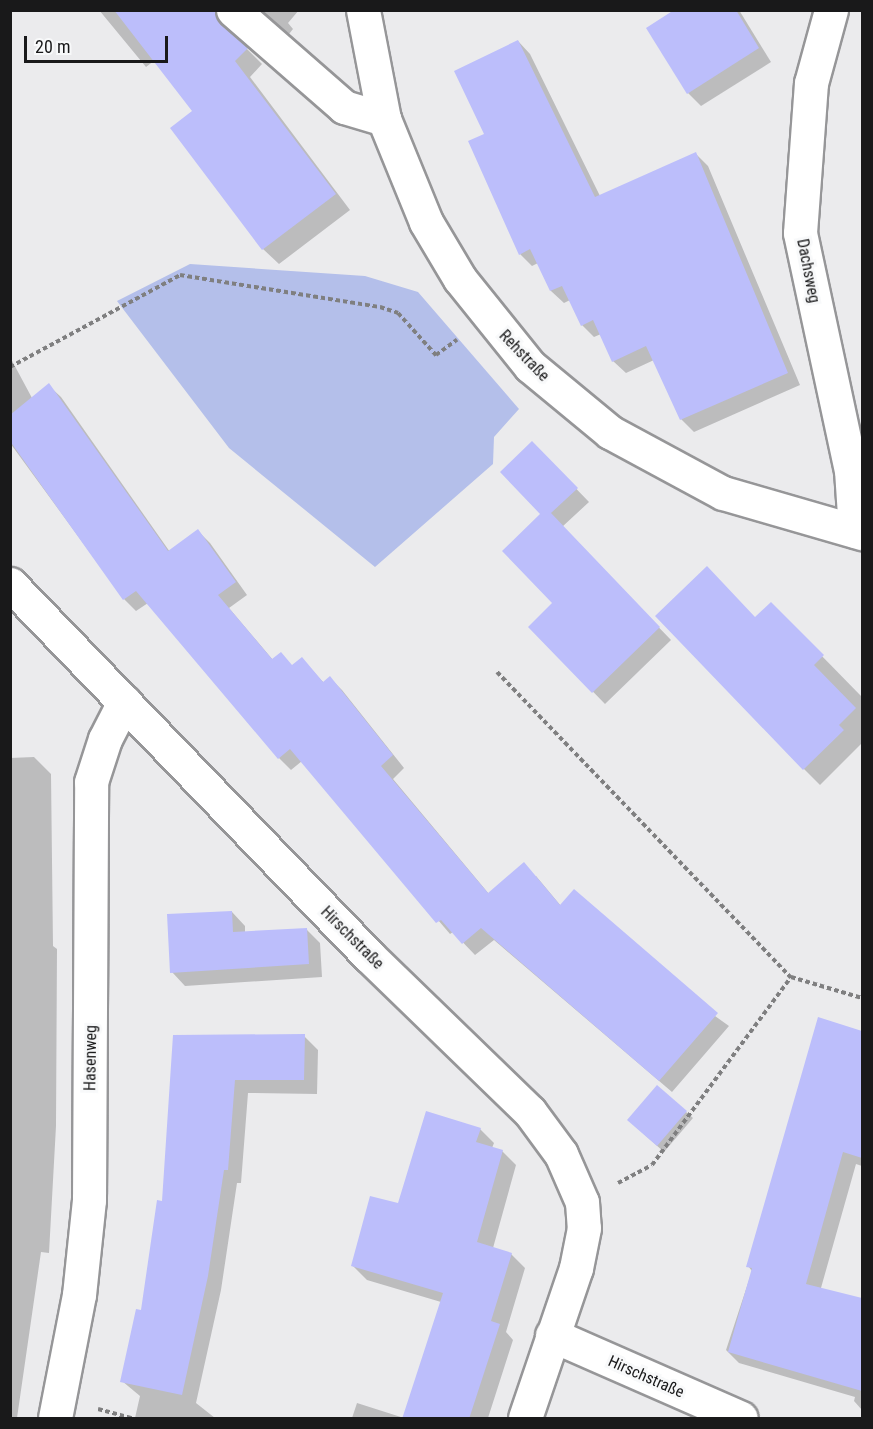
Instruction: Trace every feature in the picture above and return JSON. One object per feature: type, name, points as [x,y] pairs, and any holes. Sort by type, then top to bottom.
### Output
[{"type":"street","points":[[233,10],[344,107],[384,119]]},
{"type":"street","name":"Rehstraße","points":[[363,10],[384,119],[426,222],[484,313],[530,366],[610,432],[723,493],[859,532]]},
{"type":"street","name":"Dachsweg","points":[[831,10],[811,83],[800,233],[851,470],[859,532]]},
{"type":"street","name":"Hirschstraße","points":[[10,584],[361,948],[530,1112],[561,1154],[582,1202],[584,1227],[576,1268],[525,1419]]},
{"type":"street","name":"Hasenweg","points":[[55,1419],[79,1295],[89,1200],[91,782],[105,739],[124,702]]},
{"type":"street","name":"Hirschstraße","points":[[552,1335],[741,1419]]},
{"type":"path","points":[[10,367],[180,275],[380,307],[398,313],[436,355],[461,337]]},
{"type":"path","points":[[497,672],[791,977],[862,998]]},
{"type":"path","points":[[582,1202],[652,1165],[791,977]]},
{"type":"shaded area","points":[[190,264],[365,276],[418,292],[519,409],[494,437],[493,464],[375,567],[229,448],[117,301]]},
{"type":"building","points":[[114,10],[215,10],[220,24],[248,48],[235,61],[336,194],[262,250],[170,128],[192,111]]},
{"type":"building","points":[[674,10],[736,10],[759,48],[687,94],[646,28]]},
{"type":"building","points":[[518,40],[595,197],[696,152],[788,373],[680,420],[646,346],[612,362],[593,320],[581,326],[562,286],[550,291],[530,249],[519,255],[468,141],[484,134],[454,71]]},
{"type":"building","points":[[49,383],[168,551],[198,529],[236,582],[218,595],[272,659],[281,652],[292,665],[302,657],[323,682],[330,676],[393,755],[381,766],[488,893],[524,862],[560,905],[574,889],[718,1013],[659,1081],[481,928],[462,944],[441,920],[436,923],[290,749],[278,759],[136,591],[123,600],[10,441],[10,415]]},
{"type":"building","points":[[532,441],[578,488],[551,513],[660,627],[592,693],[528,627],[552,603],[502,551],[540,514],[500,472]]},
{"type":"building","points":[[707,566],[755,617],[771,602],[824,655],[814,665],[856,708],[839,725],[844,730],[803,770],[655,616]]},
{"type":"building","points":[[232,911],[233,932],[307,928],[309,964],[170,973],[167,914]]},
{"type":"building","points":[[818,1017],[862,1031],[862,1158],[843,1152],[806,1284],[862,1298],[862,1391],[728,1352],[752,1268],[746,1267]]},
{"type":"building","points":[[305,1034],[304,1080],[235,1080],[228,1170],[224,1170],[208,1276],[182,1395],[120,1382],[136,1309],[141,1310],[157,1200],[162,1201],[173,1035]]},
{"type":"building","points":[[657,1085],[687,1111],[657,1146],[627,1120]]},
{"type":"building","points":[[426,1111],[481,1128],[476,1142],[503,1150],[477,1242],[512,1253],[491,1321],[500,1324],[469,1419],[402,1419],[443,1293],[351,1266],[370,1196],[398,1203]]}]
